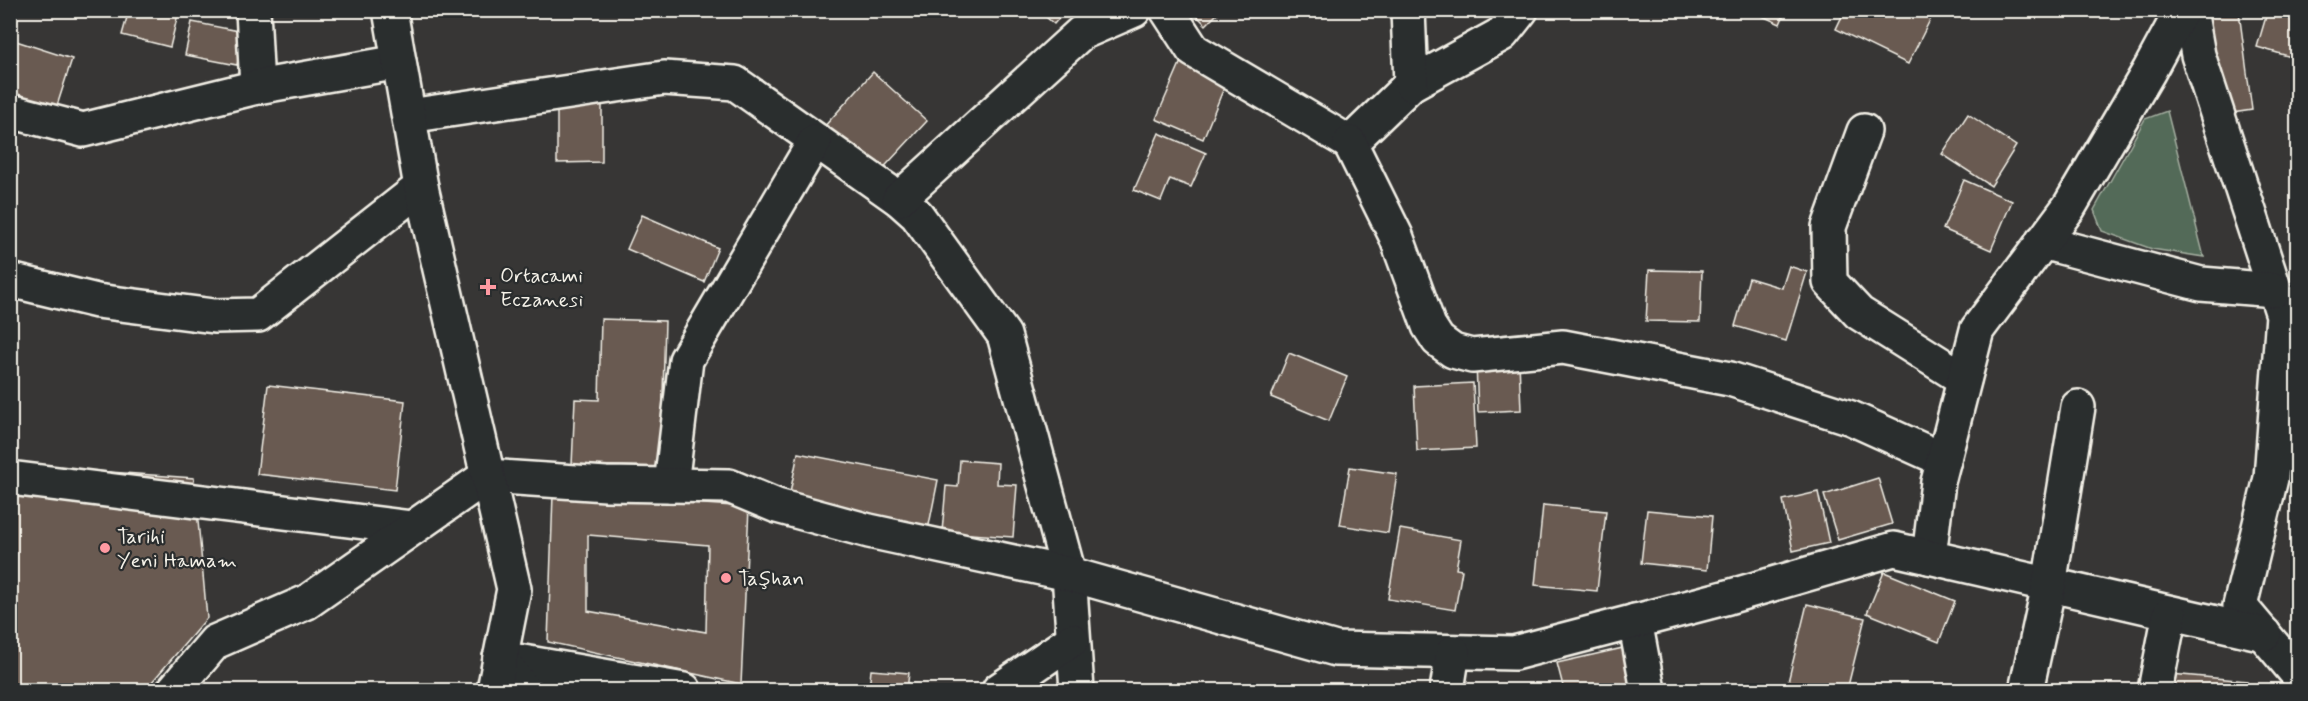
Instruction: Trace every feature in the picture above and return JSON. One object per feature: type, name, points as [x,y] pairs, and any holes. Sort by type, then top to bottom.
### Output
[{"type":"street","points":[[253,10],[257,87]]},
{"type":"street","points":[[390,10],[421,187],[514,589],[494,690]]},
{"type":"street","points":[[899,199],[1081,33],[1134,10]]},
{"type":"street","points":[[1167,10],[1193,50],[1350,143],[1396,236],[1429,326],[1438,340],[1453,351],[1472,356],[1563,347],[1731,379],[1851,418],[1944,460]]},
{"type":"street","points":[[1408,10],[1411,84]]},
{"type":"street","points":[[1350,143],[1411,84],[1502,34],[1521,10]]},
{"type":"street","points":[[1929,557],[1938,482],[1977,330],[2070,207],[2182,10]]},
{"type":"street","points":[[2190,10],[2198,55],[2283,315],[2271,478],[2240,606],[2298,675]]},
{"type":"street","points":[[10,111],[83,130],[257,87],[399,62]]},
{"type":"street","points":[[409,117],[664,78],[735,83],[899,199],[917,215],[1004,335],[1069,573],[1077,690]]},
{"type":"street","points":[[1864,131],[1829,227],[1830,282],[1859,313],[1964,379]]},
{"type":"street","points":[[671,485],[686,360],[815,141]]},
{"type":"street","points":[[10,280],[108,302],[214,316],[258,315],[421,187]]},
{"type":"street","points":[[2042,242],[2201,284],[2275,290]]},
{"type":"street","points":[[2026,690],[2049,585],[2078,407]]},
{"type":"street","points":[[174,690],[215,642],[307,602],[487,476],[606,484],[729,486],[777,506],[869,531],[1069,573],[1336,649],[1514,653],[1894,549],[2264,634]]},
{"type":"street","points":[[10,478],[412,528]]},
{"type":"street","points":[[2155,690],[2170,613]]},
{"type":"street","points":[[1635,621],[1648,690]]},
{"type":"street","points":[[999,690],[1072,640]]},
{"type":"street","points":[[1447,690],[1453,652]]},
{"type":"street","points":[[500,658],[524,690]]},
{"type":"street","points":[[500,658],[684,690]]},
{"type":"green space","points":[[2167,111],[2204,257],[2152,249],[2102,231],[2094,210],[2145,119]]},
{"type":"building","points":[[129,10],[179,10],[170,47],[122,35]]},
{"type":"building","points":[[192,10],[241,10],[240,15]]},
{"type":"building","points":[[1038,10],[1066,10],[1054,24]]},
{"type":"building","points":[[1191,10],[1221,10],[1206,25]]},
{"type":"building","points":[[1749,10],[1786,10],[1780,24]]},
{"type":"building","points":[[1845,10],[1935,10],[1908,64],[1836,29]]},
{"type":"building","points":[[2268,10],[2298,10],[2298,59],[2257,47]]},
{"type":"building","points":[[2239,12],[2252,110],[2212,116],[2198,18]]},
{"type":"building","points":[[192,22],[244,32],[237,65],[185,55]]},
{"type":"building","points":[[10,39],[72,59],[54,115],[10,101]]},
{"type":"building","points":[[1182,59],[1228,78],[1203,139],[1156,119]]},
{"type":"building","points":[[873,72],[927,121],[876,176],[823,128]]},
{"type":"building","points":[[557,97],[602,97],[602,162],[557,163]]},
{"type":"building","points":[[1968,114],[2016,146],[1991,186],[1942,154]]},
{"type":"building","points":[[1159,133],[1206,153],[1191,187],[1170,179],[1161,201],[1134,190]]},
{"type":"building","points":[[1964,180],[2012,201],[1991,250],[1943,229]]},
{"type":"building","points":[[642,215],[718,248],[704,282],[627,249]]},
{"type":"building","points":[[1789,266],[1807,272],[1786,341],[1735,326],[1749,278],[1782,288]]},
{"type":"building","points":[[1649,270],[1702,271],[1700,322],[1646,321]]},
{"type":"building","points":[[601,319],[665,321],[661,467],[572,465],[575,399],[599,400]]},
{"type":"building","points":[[1289,353],[1347,377],[1329,421],[1271,397]]},
{"type":"building","points":[[1519,362],[1521,410],[1478,412],[1476,364]]},
{"type":"building","points":[[1473,383],[1476,448],[1417,451],[1414,386]]},
{"type":"building","points":[[268,385],[405,401],[395,490],[257,474]]},
{"type":"building","points":[[798,453],[938,480],[928,530],[788,503]]},
{"type":"building","points":[[960,460],[998,463],[997,484],[1017,485],[1013,537],[942,532],[946,486],[958,487]]},
{"type":"building","name":"Tarihi Yeni Hamam","points":[[10,465],[194,478],[207,618],[145,690],[10,690]]},
{"type":"building","points":[[1350,467],[1397,474],[1388,533],[1340,525]]},
{"type":"building","points":[[1878,478],[1892,524],[1838,540],[1824,495]]},
{"type":"building","points":[[1818,492],[1829,543],[1793,551],[1783,500]]},
{"type":"building","name":"Taşhan","points":[[553,494],[749,507],[741,684],[548,642]],"holes":[[[588,535],[708,545],[706,632],[588,611]]]},
{"type":"building","points":[[1543,505],[1606,511],[1597,591],[1535,585]]},
{"type":"building","points":[[1647,510],[1712,516],[1707,570],[1641,563]]},
{"type":"building","points":[[1400,529],[1461,540],[1456,569],[1462,570],[1455,610],[1388,599]]},
{"type":"building","points":[[1884,572],[1955,601],[1939,642],[1867,613]]},
{"type":"building","points":[[1807,604],[1865,618],[1847,690],[1786,690]]},
{"type":"building","points":[[1623,648],[1632,690],[1564,690],[1557,663]]},
{"type":"building","points":[[871,670],[909,673],[907,690],[869,690]]},
{"type":"building","points":[[2171,674],[2247,681],[2246,690],[2170,690]]},
{"type":"place","name":"Ortacami Eczanesi","points":[[488,287]]},
{"type":"place","name":"Tarihi Yeni Hamam","points":[[105,548]]},
{"type":"place","name":"Taşhan","points":[[726,578]]}]
